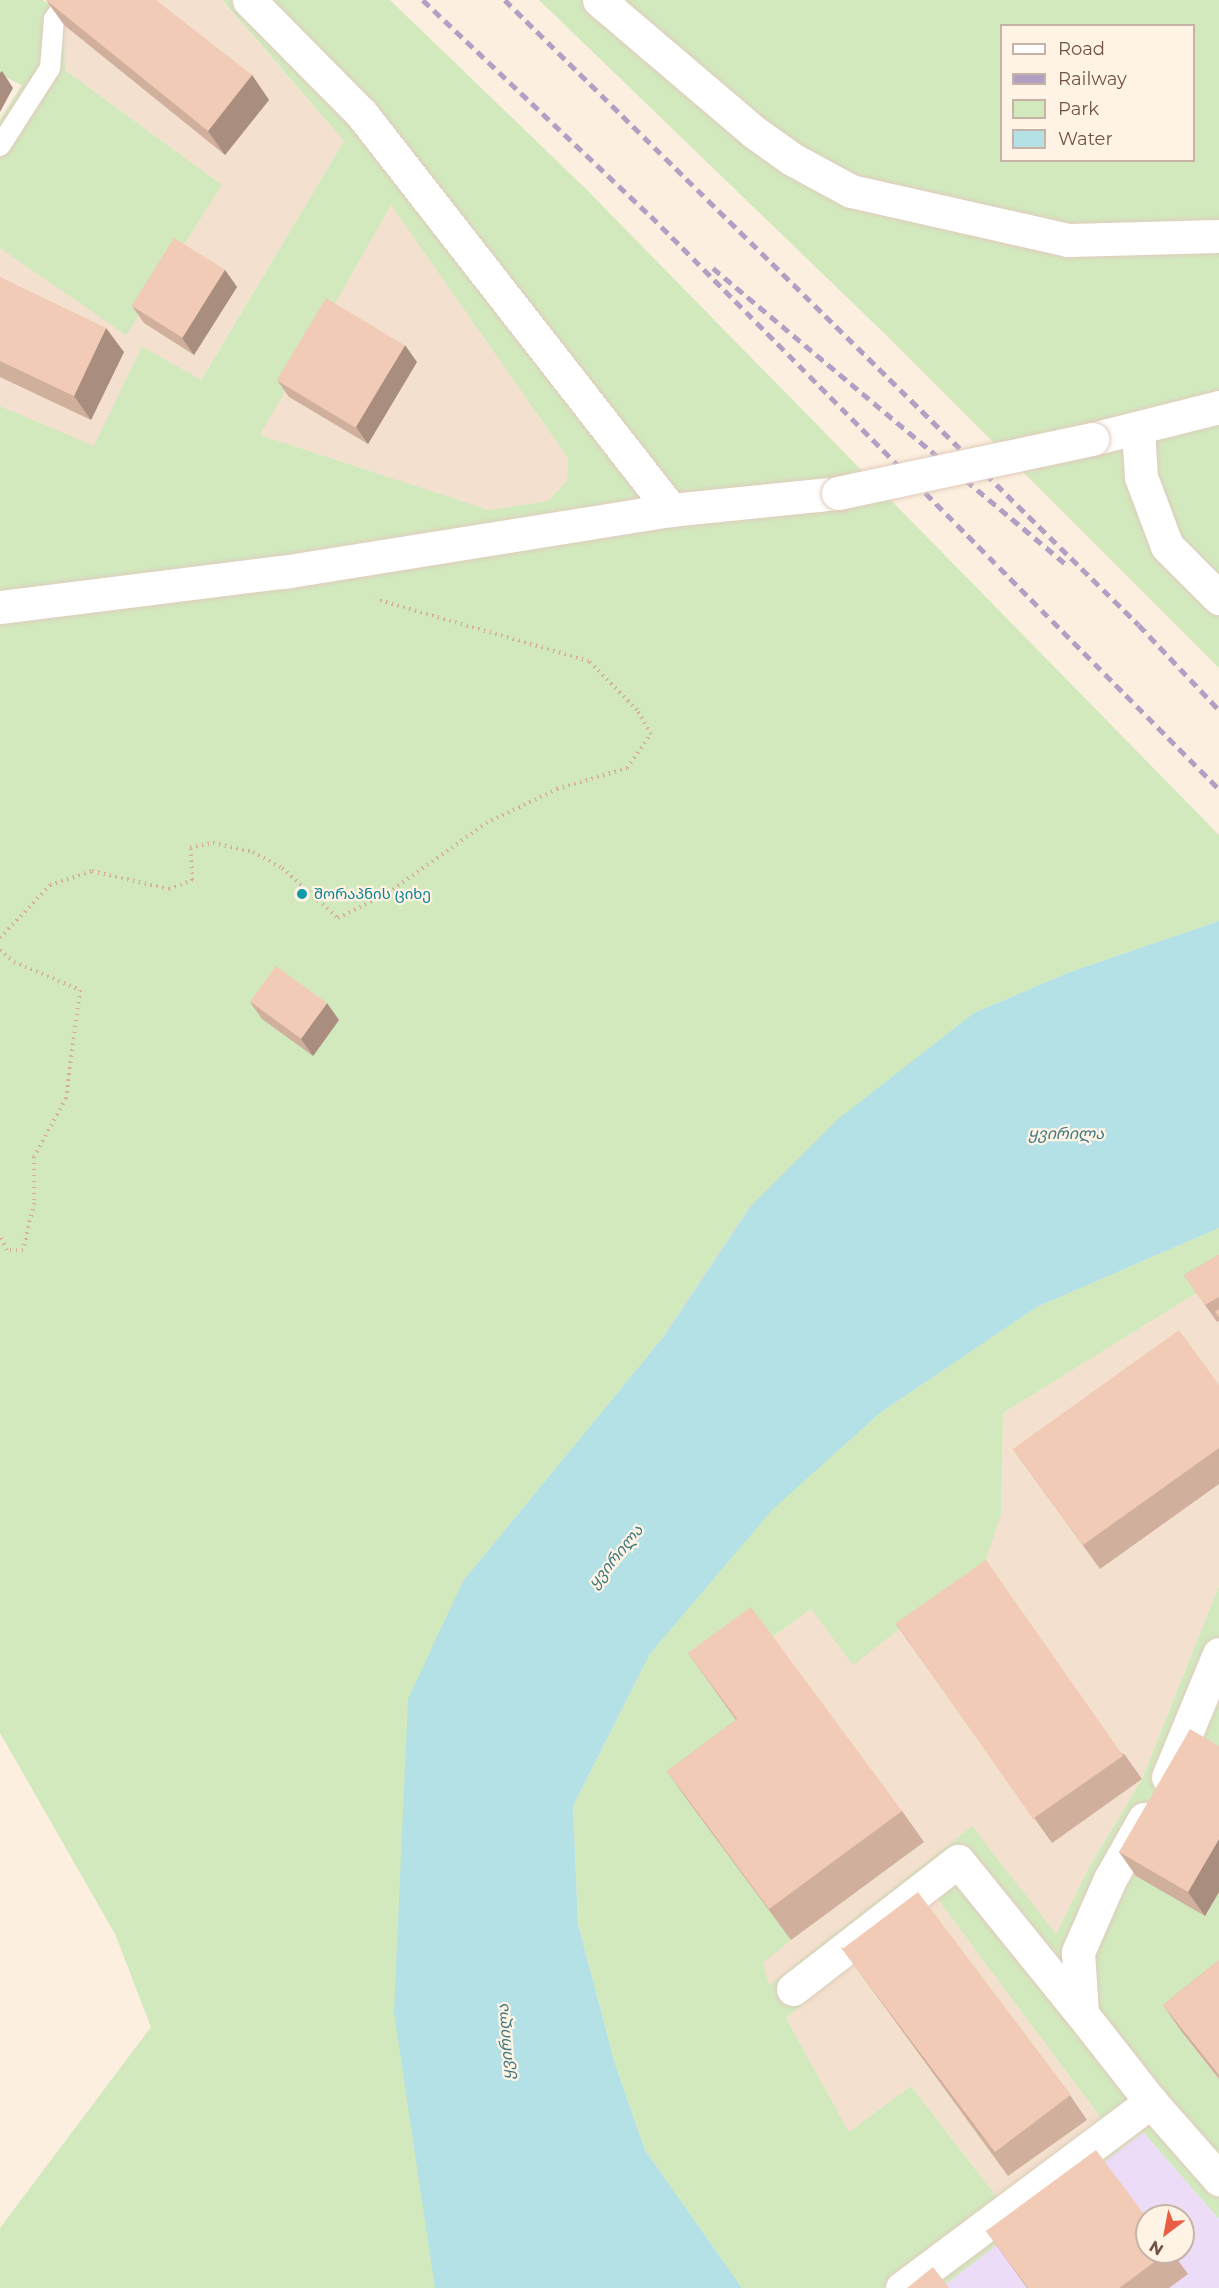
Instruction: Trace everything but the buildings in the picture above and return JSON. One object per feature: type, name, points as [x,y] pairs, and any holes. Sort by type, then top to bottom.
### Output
[{"type":"street","points":[[249,0],[361,113],[671,510]]},
{"type":"street","points":[[599,0],[754,132],[792,159],[851,190],[1068,240],[1219,236]]},
{"type":"street","points":[[0,607],[283,572],[671,510],[838,493],[1138,430],[1219,407]]},
{"type":"street","points":[[1138,430],[1141,477],[1167,546],[1219,598]]},
{"type":"street","points":[[1082,2014],[1078,1952],[1110,1880],[1166,1781],[1219,1654]]},
{"type":"street","points":[[793,1989],[958,1861],[1151,2102],[1219,2179]]},
{"type":"street","points":[[902,2288],[1151,2102]]},
{"type":"lane","points":[[0,146],[50,68],[54,19],[68,0]]},
{"type":"path","points":[[0,938],[50,885],[92,871],[169,889],[192,880],[190,848],[213,843],[253,852],[282,868],[338,918],[388,893],[486,823],[557,789],[627,768],[651,734],[637,710],[589,661],[373,599]]},
{"type":"path","points":[[0,951],[14,962],[80,990],[66,1098],[34,1157],[34,1203],[23,1250],[8,1250],[0,1236]]},
{"type":"shaded area","points":[[83,0],[221,0],[344,141],[200,381],[142,346],[94,447],[0,406],[0,248],[222,185],[65,70],[64,25]]},
{"type":"shaded area","points":[[391,204],[568,458],[567,482],[548,501],[489,510],[259,435]]},
{"type":"shaded area","points":[[1219,1279],[1219,1586],[1142,1779],[1090,1865],[1056,1935],[972,1826],[769,1986],[762,1963],[790,1940],[709,1684],[811,1609],[1001,1514],[1003,1413]]},
{"type":"shaded area","points":[[937,1898],[1101,2118],[996,2196],[911,2086],[849,2132],[786,2018]]},
{"type":"shaded area","points":[[1143,2132],[1219,2219],[1219,2288],[941,2288]]},
{"type":"green space","points":[[0,0],[43,0],[49,4],[83,0],[64,25],[65,70],[222,185],[126,335],[0,248],[0,120],[23,83],[21,85],[0,74]]},
{"type":"green space","points":[[222,0],[390,0],[587,190],[1219,835],[1219,921],[1067,973],[974,1013],[750,1207],[664,1336],[463,1581],[432,2249],[435,2288],[0,2288],[0,2228],[151,2027],[115,1934],[0,1733],[0,406],[94,446],[142,346],[201,380],[344,141]],"holes":[[[391,205],[568,458],[567,481],[548,501],[489,510],[260,435]]]},
{"type":"green space","points":[[539,0],[1219,0],[1219,668],[886,335]]},
{"type":"green space","points":[[1219,1228],[1219,1279],[1003,1413],[1001,1514],[985,1563],[853,1665],[811,1609],[709,1683],[758,1750],[791,1940],[763,1963],[769,1985],[972,1826],[1056,1934],[1090,1865],[1142,1779],[1219,1586],[1219,1761],[1205,1916],[1219,1892],[1219,2008],[1184,2036],[1219,2079],[1219,2219],[1143,2132],[941,2288],[742,2288],[645,2150],[615,2064],[578,1924],[573,1806],[650,1654],[772,1509],[880,1413],[1037,1307]],"holes":[[[937,1898],[1101,2118],[996,2196],[911,2086],[849,2132],[786,2018]]]},
{"type":"water","name":"ყვირილა","points":[[1219,921],[1219,1228],[1037,1307],[880,1413],[772,1510],[650,1654],[573,1806],[578,1924],[615,2064],[645,2150],[742,2288],[435,2288],[394,2013],[408,1699],[463,1581],[664,1336],[750,1207],[838,1119],[974,1013],[1067,973]]},
{"type":"railway","points":[[423,0],[651,216],[1219,789]]},
{"type":"railway","points":[[505,0],[1139,625],[1219,710]]},
{"type":"railway","points":[[713,268],[1065,563]]},
{"type":"place","name":"შორაპნის ციხე","points":[[302,894]]}]
